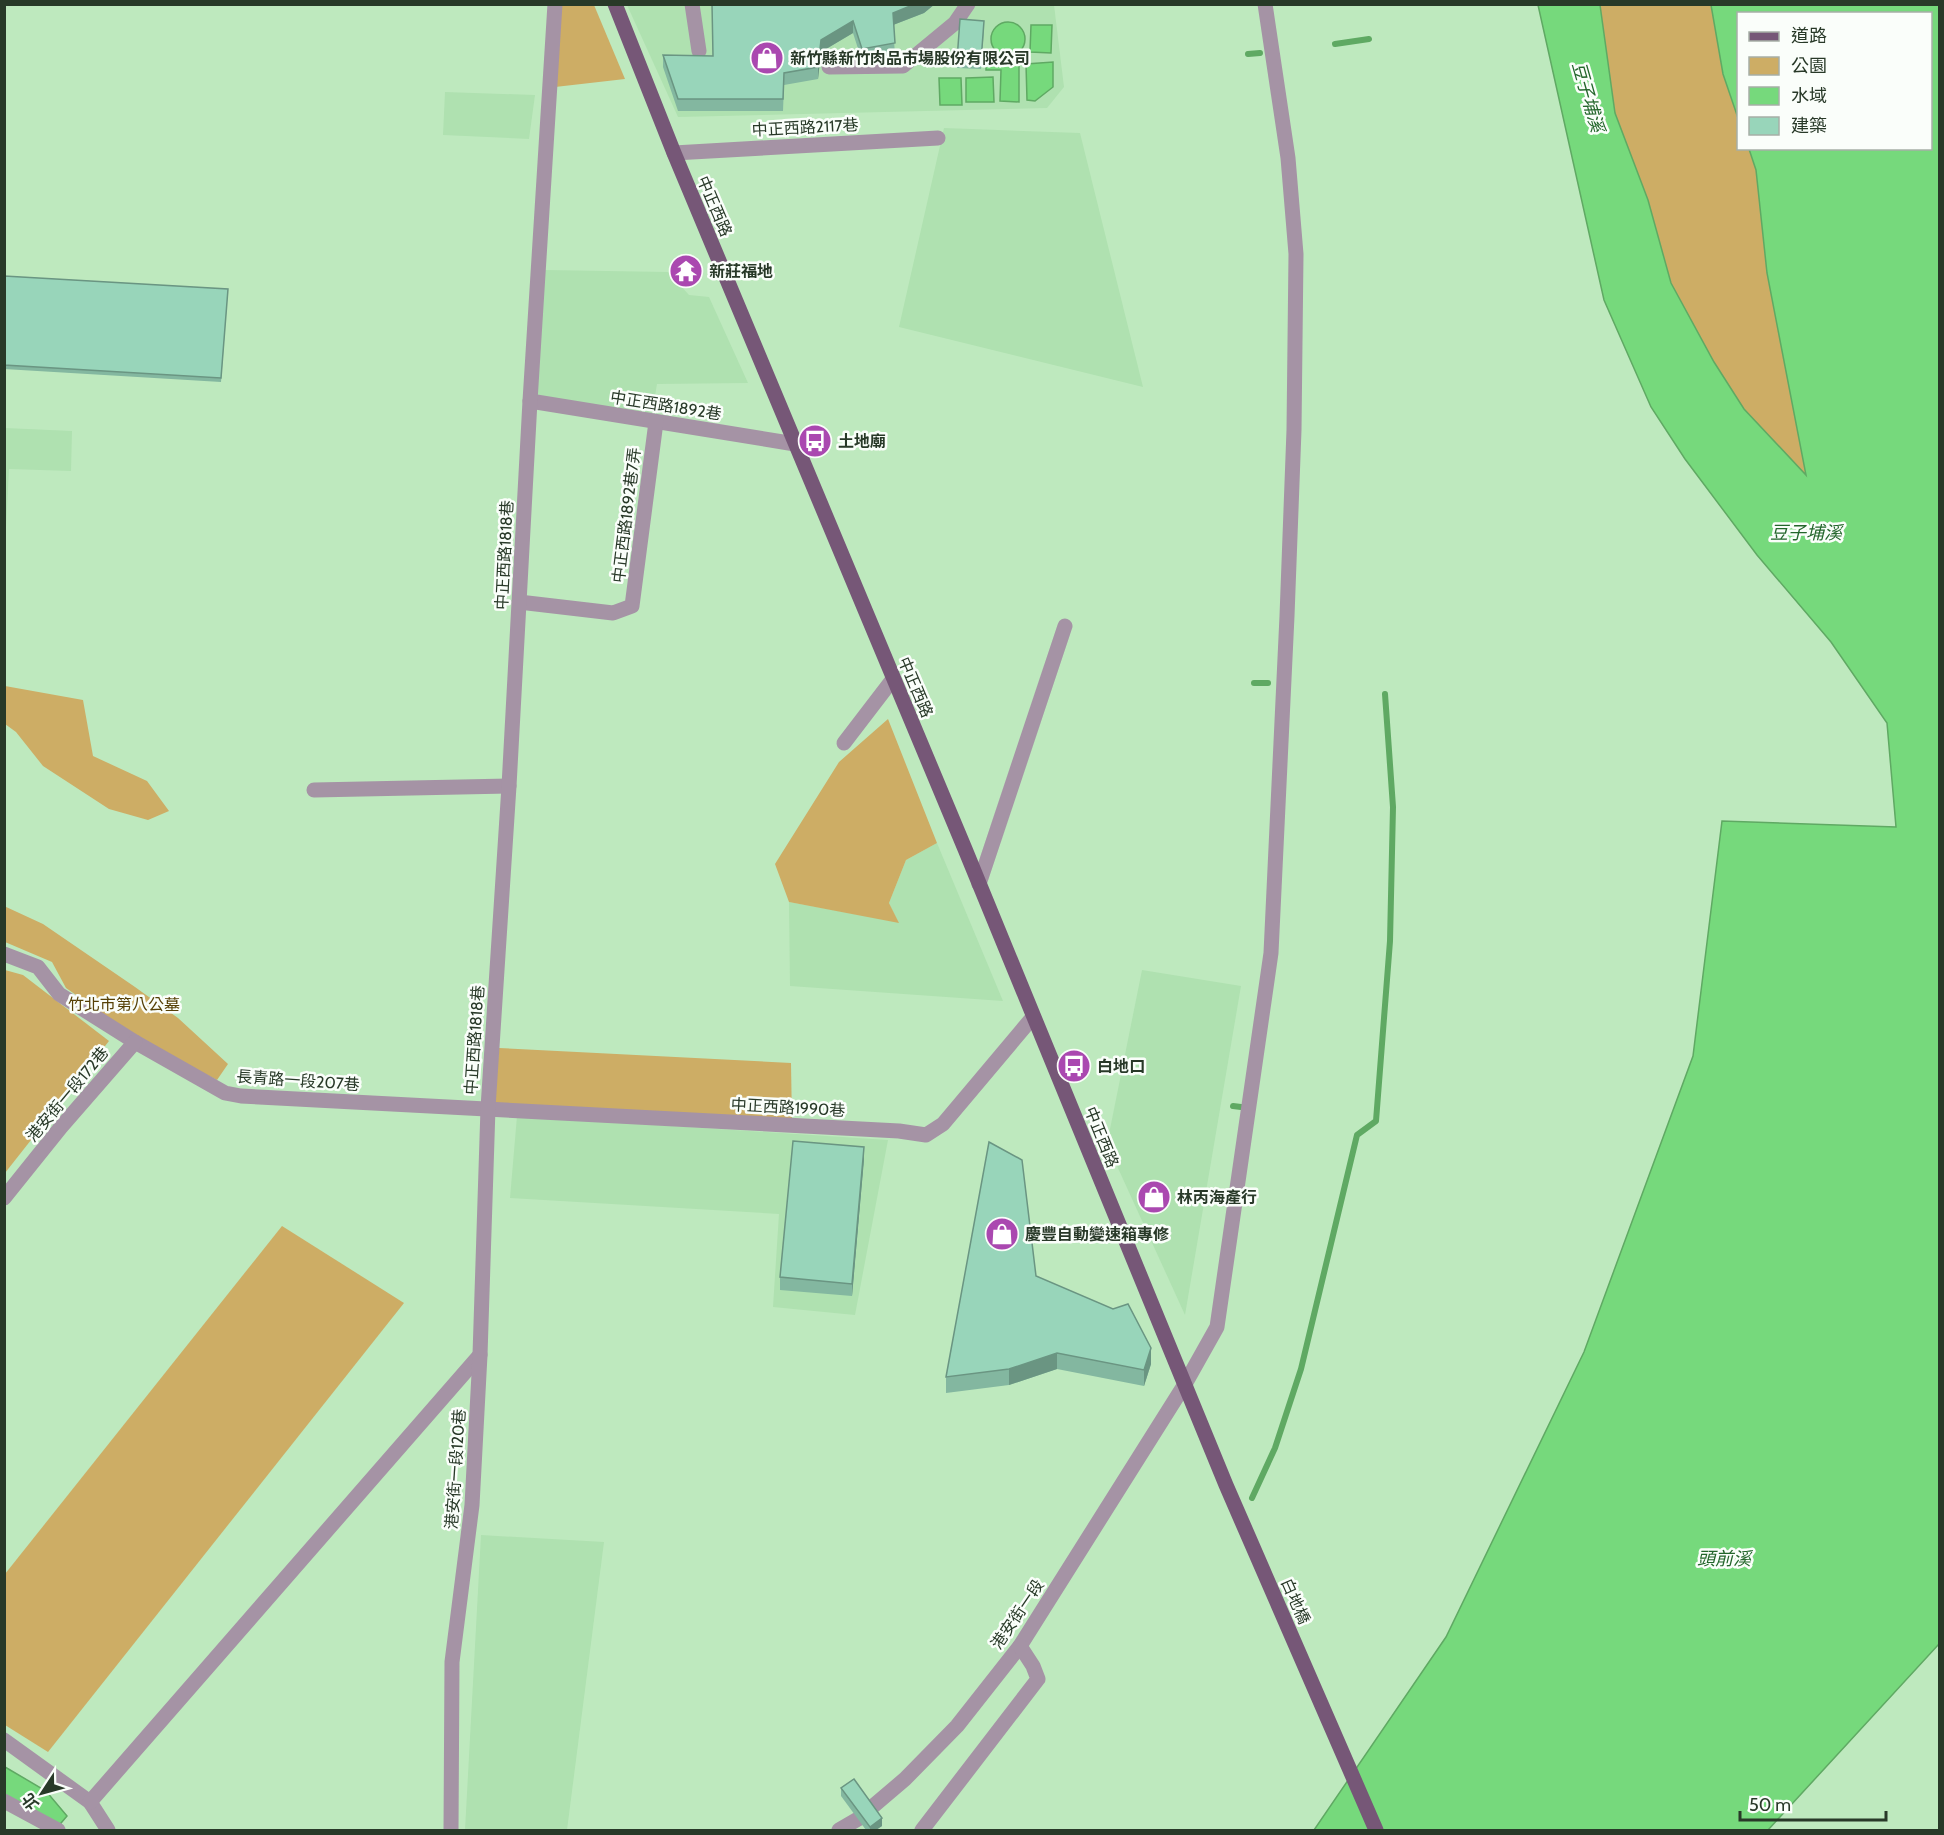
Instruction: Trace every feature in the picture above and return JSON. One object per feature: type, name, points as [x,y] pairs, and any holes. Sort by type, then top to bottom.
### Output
[{"type":"main road","name":"中正西路","points":[[615,4],[674,153],[1185,1384]]},
{"type":"main road","name":"白地橋","points":[[1185,1384],[1226,1485],[1376,1830]]},
{"type":"street","name":"中正西路1818巷","points":[[488,1108],[555,4]]},
{"type":"street","points":[[692,4],[699,51]]},
{"type":"street","points":[[829,68],[903,66],[954,23],[968,4]]},
{"type":"street","name":"港安街一段","points":[[839,1830],[858,1819],[920,1764],[957,1726],[1020,1646],[1185,1384],[1217,1327],[1271,953],[1290,534],[1296,254],[1288,158],[1265,4]]},
{"type":"street","name":"中正西路2117巷","points":[[674,153],[938,138]]},
{"type":"street","name":"中正西路1892巷","points":[[530,401],[795,444]]},
{"type":"street","name":"中正西路1892巷7弄","points":[[519,602],[613,614],[632,606],[656,422]]},
{"type":"street","points":[[979,884],[1065,627]]},
{"type":"street","points":[[844,743],[893,679]]},
{"type":"street","points":[[314,790],[509,786]]},
{"type":"street","name":"長青路一段207巷","points":[[4,954],[38,967],[58,994],[135,1042],[225,1093],[241,1096],[488,1108]]},
{"type":"street","name":"中正西路1990巷","points":[[488,1108],[926,1134],[943,1124],[1033,1017]]},
{"type":"street","name":"港安街一段172巷","points":[[4,1198],[61,1127],[135,1042]]},
{"type":"street","name":"港安街一段120巷","points":[[451,1830],[452,1662],[472,1505],[480,1355],[488,1108]]},
{"type":"street","points":[[90,1802],[480,1355]]},
{"type":"street","points":[[922,1830],[1038,1679],[1034,1666],[1020,1646]]},
{"type":"street","points":[[4,1740],[90,1802],[108,1830]]},
{"type":"street","points":[[4,1801],[58,1830]]},
{"type":"shaded area","points":[[627,5],[1054,5],[1064,87],[1047,108],[678,117]]},
{"type":"shaded area","points":[[445,92],[535,95],[529,139],[443,135]]},
{"type":"shaded area","points":[[944,128],[1080,133],[1143,387],[899,327]]},
{"type":"shaded area","points":[[545,270],[668,272],[689,295],[709,297],[748,383],[657,384],[651,420],[535,407]]},
{"type":"shaded area","points":[[5,428],[72,431],[71,471],[9,469],[5,547]]},
{"type":"shaded area","points":[[937,843],[1003,1001],[790,986],[789,902],[898,922],[889,903],[906,860]]},
{"type":"shaded area","points":[[1142,970],[1241,986],[1185,1315],[1107,1144]]},
{"type":"shaded area","points":[[517,1116],[888,1140],[855,1315],[773,1307],[779,1214],[510,1198]]},
{"type":"shaded area","points":[[481,1535],[604,1542],[567,1830],[465,1830]]},
{"type":"green space","points":[[556,5],[594,5],[625,79],[555,87]]},
{"type":"green space","points":[[1600,5],[1711,5],[1723,74],[1737,115],[1737,150],[1749,150],[1756,170],[1767,273],[1807,476],[1744,409],[1714,362],[1671,283],[1648,200],[1615,113]]},
{"type":"green space","points":[[5,686],[83,700],[93,756],[147,781],[169,811],[148,820],[109,809],[43,766],[16,732],[5,724]]},
{"type":"green space","points":[[888,719],[937,843],[906,860],[889,903],[899,923],[789,902],[775,864],[839,762]]},
{"type":"green space","name":"竹北市第八公墓","points":[[4,906],[43,924],[178,1018],[228,1064],[217,1080],[149,1046],[66,988],[52,962],[5,942]]},
{"type":"green space","points":[[5,970],[23,975],[109,1041],[5,1173]]},
{"type":"green space","points":[[499,1048],[791,1063],[792,1123],[494,1103]]},
{"type":"green space","points":[[282,1226],[404,1303],[48,1752],[5,1725],[5,1574]]},
{"type":"water","name":"頭前溪","points":[[1538,5],[1600,5],[1615,113],[1648,200],[1671,283],[1714,362],[1744,409],[1806,475],[1767,273],[1756,170],[1749,150],[1932,150],[1932,12],[1737,12],[1737,115],[1723,74],[1711,5],[1939,5],[1939,1644],[1768,1830],[1314,1830],[1446,1637],[1584,1352],[1693,1056],[1722,821],[1896,827],[1887,723],[1831,642],[1757,555],[1685,459],[1651,407],[1604,300]]},
{"type":"water","points":[[1008,22],[1020,27],[1025,39],[1020,51],[1008,56],[996,51],[991,39],[996,27]]},
{"type":"water","points":[[1031,25],[1052,25],[1051,53],[1030,52]]},
{"type":"water","points":[[986,61],[1019,61],[1019,102],[1000,101],[1001,70],[986,70]]},
{"type":"water","points":[[1053,62],[1053,87],[1035,101],[1027,100],[1026,64]]},
{"type":"water","points":[[993,77],[994,102],[966,102],[966,78]]},
{"type":"water","points":[[939,78],[961,78],[962,105],[940,105]]},
{"type":"water","points":[[5,1767],[46,1791],[67,1816],[56,1829],[5,1800]]},
{"type":"building","name":"新竹縣新竹肉品市場股份有限公司","points":[[712,4],[915,4],[893,13],[895,43],[862,49],[853,21],[821,40],[818,67],[784,73],[783,99],[678,99],[663,55],[713,56]]},
{"type":"building","points":[[960,19],[984,21],[981,61],[957,60]]},
{"type":"building","name":"新莊福地","points":[[687,256],[697,264],[684,278],[675,270]]},
{"type":"building","points":[[4,276],[228,289],[221,378],[4,365]]},
{"type":"building","points":[[793,1141],[864,1147],[852,1284],[780,1277]]},
{"type":"building","name":"慶豐自動變速箱專修","points":[[989,1142],[1022,1160],[1036,1276],[1113,1309],[1128,1304],[1151,1348],[1144,1370],[1057,1353],[1009,1369],[946,1377]]},
{"type":"building","points":[[854,1779],[882,1818],[870,1827],[841,1788]]},
{"type":"waterway","points":[[1335,44],[1369,39]]},
{"type":"waterway","points":[[1248,54],[1260,53]]},
{"type":"waterway","points":[[1254,683],[1268,683]]},
{"type":"waterway","points":[[1252,1498],[1275,1448],[1301,1369],[1357,1135],[1376,1121],[1390,941],[1393,807],[1385,694]]},
{"type":"waterway","points":[[1233,1106],[1241,1107]]},
{"type":"place","name":"新竹縣新竹肉品市場股份有限公司","points":[[767,58]]},
{"type":"place","name":"新莊福地","points":[[686,271]]},
{"type":"place","name":"土地廟","points":[[815,441]]},
{"type":"place","name":"白地口","points":[[1074,1066]]},
{"type":"place","name":"林丙海產行","points":[[1154,1197]]},
{"type":"place","name":"慶豐自動變速箱專修","points":[[1002,1234]]},
{"type":"water label","name":"豆子埔溪","points":[[1588,97]]},
{"type":"water label","name":"豆子埔溪","points":[[1806,533]]}]
